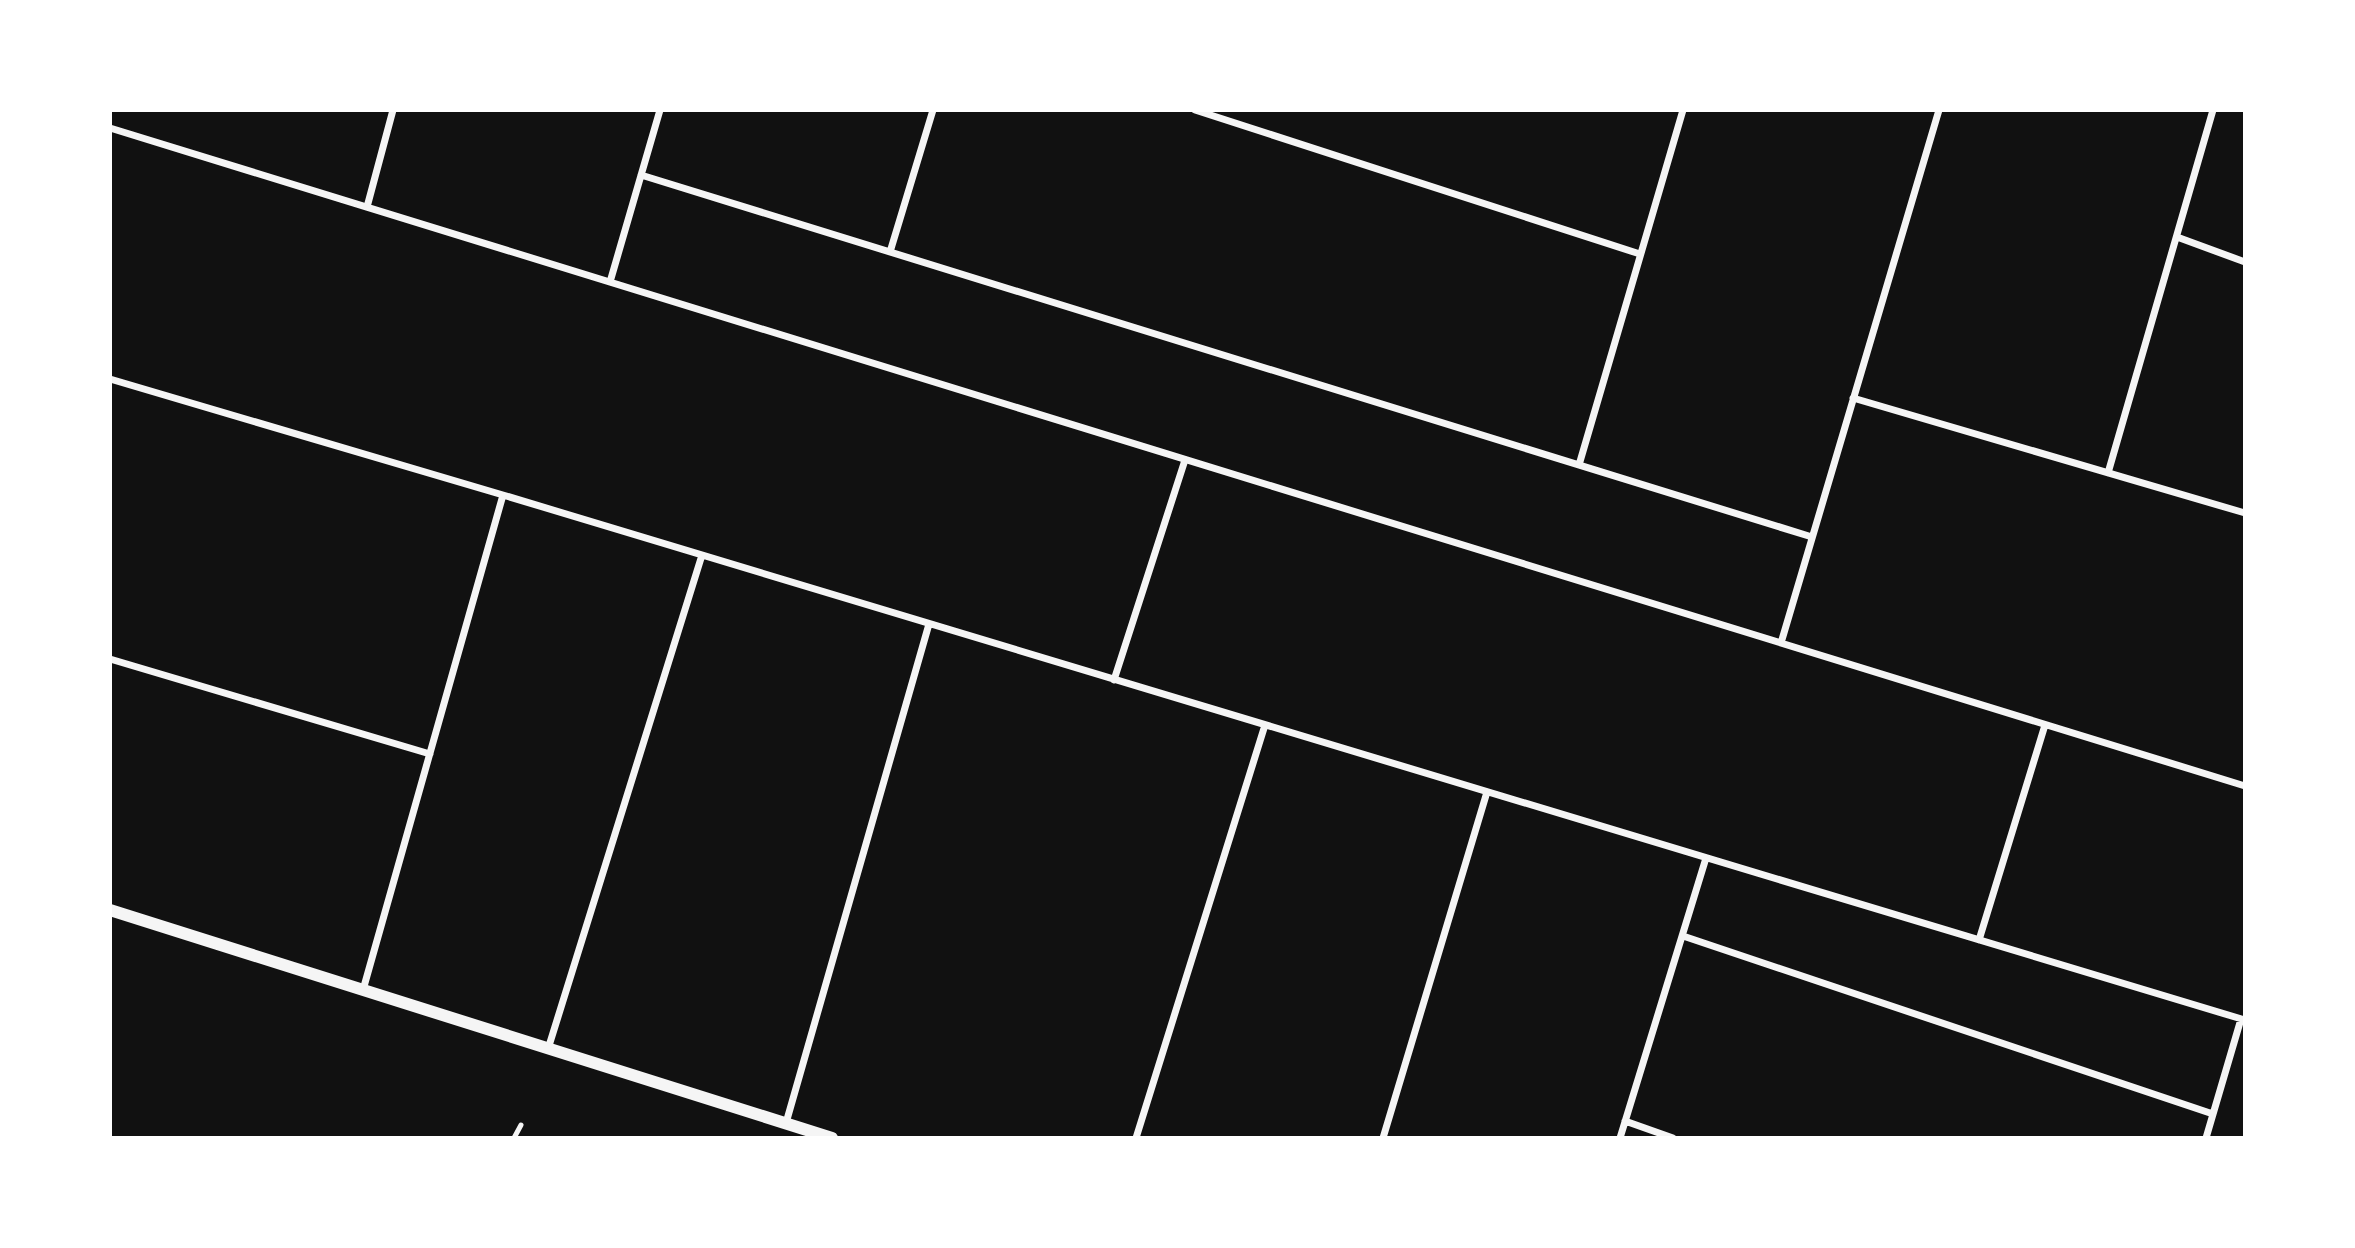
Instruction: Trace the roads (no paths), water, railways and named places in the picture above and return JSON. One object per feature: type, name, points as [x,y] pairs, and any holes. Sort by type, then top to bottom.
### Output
[{"type":"street","points":[[367,207],[393,110]]},
{"type":"street","points":[[610,282],[660,110]]},
{"type":"street","points":[[890,252],[933,110]]},
{"type":"street","points":[[1195,110],[1640,254]]},
{"type":"street","points":[[1579,465],[1683,110]]},
{"type":"street","points":[[1781,643],[1939,110]]},
{"type":"street","points":[[2108,473],[2213,110]]},
{"type":"street","points":[[110,128],[2245,786]]},
{"type":"street","points":[[641,175],[1812,537]]},
{"type":"street","points":[[2177,237],[2245,262]]},
{"type":"street","points":[[110,379],[2243,1020],[2206,1138]]},
{"type":"street","points":[[1853,398],[2245,513]]},
{"type":"street","points":[[1114,680],[1185,460]]},
{"type":"street","points":[[363,990],[503,495]]},
{"type":"street","points":[[548,1049],[702,555]]},
{"type":"street","points":[[786,1123],[929,624]]},
{"type":"street","points":[[110,659],[430,754]]},
{"type":"street","points":[[1136,1138],[1265,725]]},
{"type":"street","points":[[1979,940],[2045,725]]},
{"type":"street","points":[[1383,1138],[1488,792]]},
{"type":"street","points":[[1620,1138],[1706,858]]},
{"type":"street","points":[[110,910],[832,1138]]},
{"type":"street","points":[[1683,936],[2213,1114]]},
{"type":"street","points":[[1625,1121],[1673,1138]]},
{"type":"lane","points":[[514,1138],[521,1125]]}]
